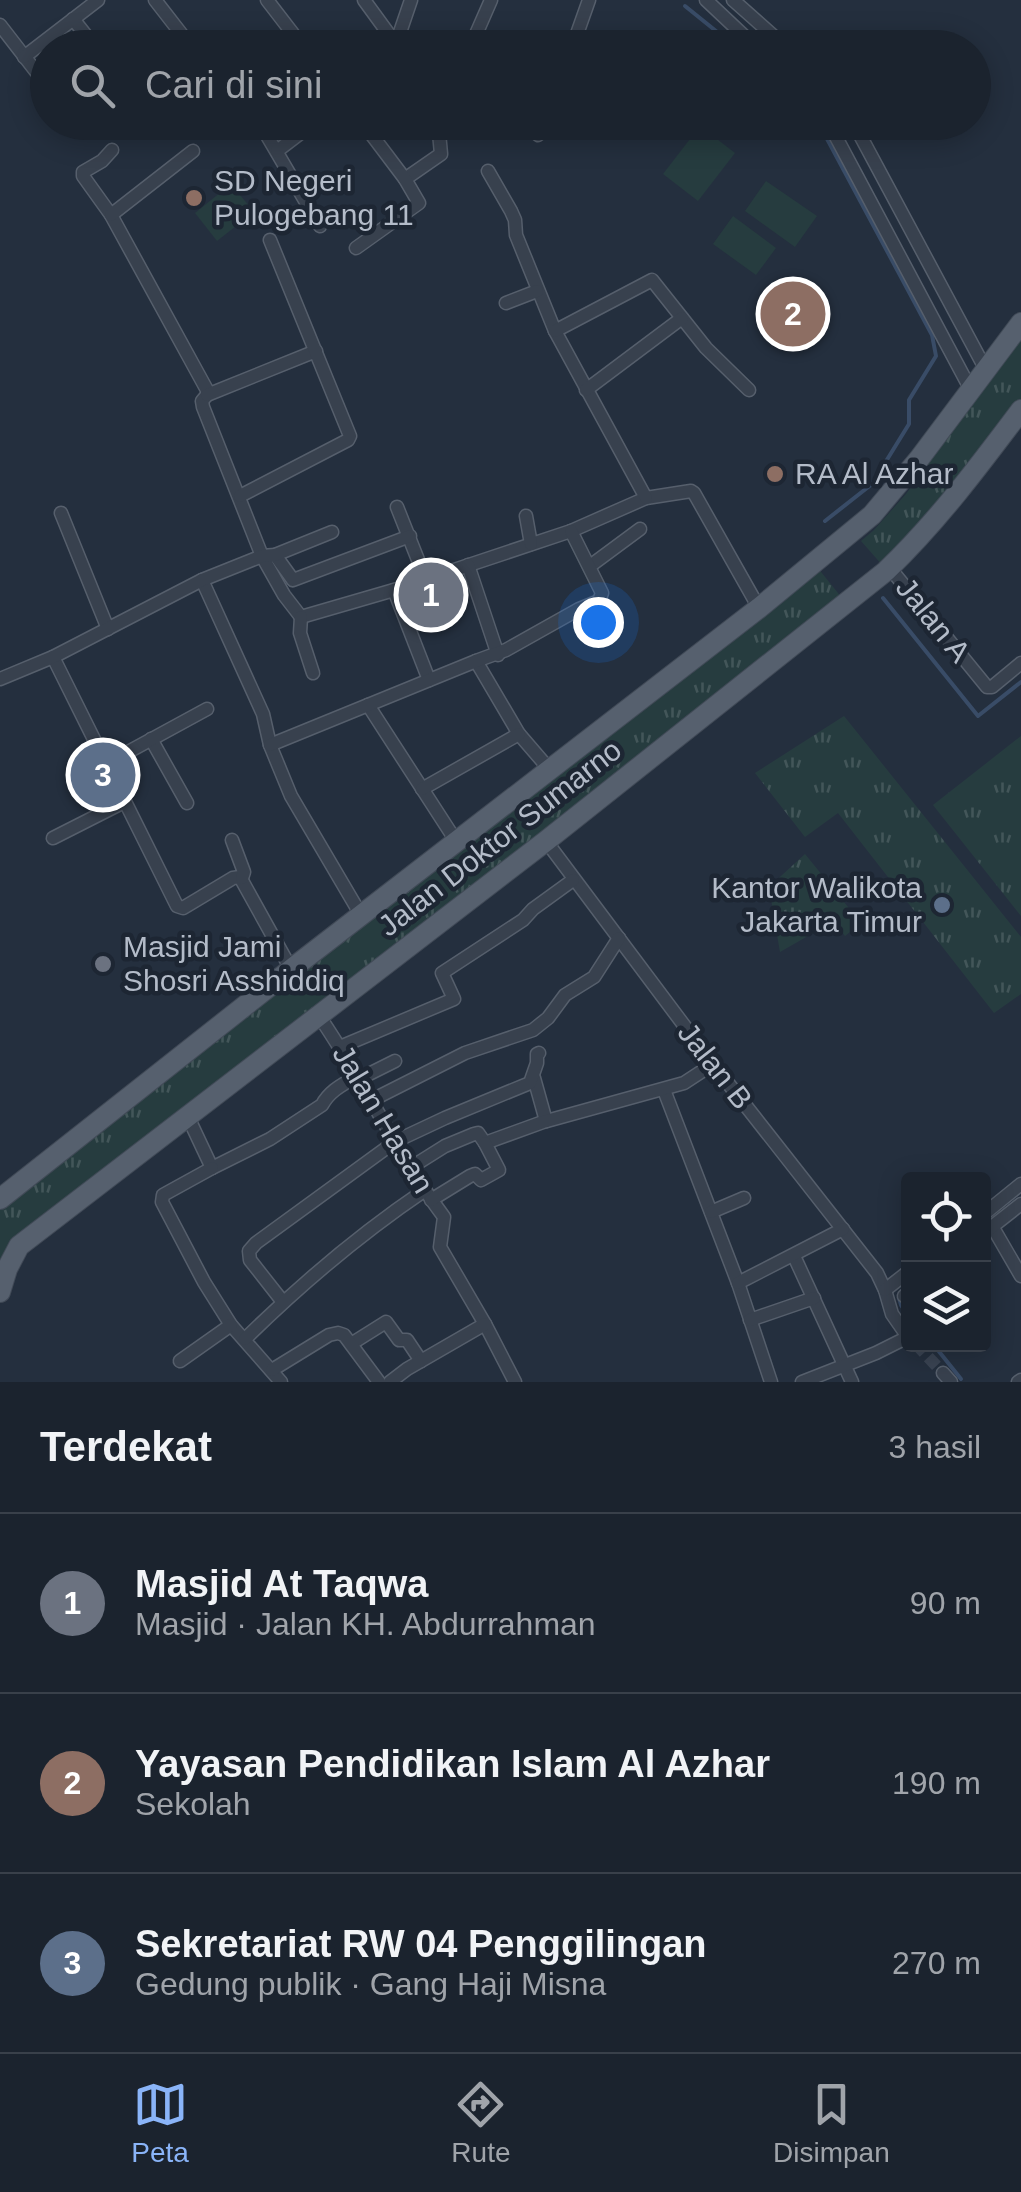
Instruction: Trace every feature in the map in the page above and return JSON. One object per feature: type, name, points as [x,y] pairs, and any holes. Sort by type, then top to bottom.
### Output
[{"type":"main road","name":"Jalan Doktor Sumarno","points":[[0,1200],[360,915],[759,608],[872,515],[1021,323]]},
{"type":"main road","name":"Jalan Doktor Sumarno","points":[[0,1292],[19,1246],[546,842],[890,567],[954,498],[1021,410]]},
{"type":"street","points":[[59,30],[98,0]]},
{"type":"street","points":[[156,0],[178,30]]},
{"type":"street","points":[[267,0],[290,30]]},
{"type":"street","points":[[364,0],[386,30]]},
{"type":"street","points":[[403,30],[412,0]]},
{"type":"street","points":[[478,30],[491,0]]},
{"type":"street","points":[[733,0],[767,30]]},
{"type":"street","points":[[579,30],[589,2]]},
{"type":"street","points":[[712,3],[738,30]]},
{"type":"street","points":[[74,18],[83,30]]},
{"type":"street","points":[[0,25],[30,64]]},
{"type":"street","points":[[24,57],[30,52]]},
{"type":"street","points":[[270,140],[320,226]]},
{"type":"street","points":[[277,152],[292,140]]},
{"type":"street","points":[[356,248],[420,203],[376,140]]},
{"type":"street","points":[[405,179],[441,154],[441,140]]},
{"type":"street","points":[[838,140],[971,390]]},
{"type":"street","points":[[863,140],[986,370]]},
{"type":"street","points":[[112,150],[83,176],[111,215],[207,395]]},
{"type":"street","points":[[111,215],[193,150]]},
{"type":"street","points":[[488,171],[514,220],[537,292],[555,331],[646,498]]},
{"type":"street","points":[[240,496],[350,436],[270,240]]},
{"type":"street","points":[[555,331],[651,280],[706,348],[749,390]]},
{"type":"street","points":[[506,303],[537,292]]},
{"type":"street","points":[[586,390],[682,318]]},
{"type":"street","points":[[313,672],[300,634],[300,617],[284,595],[202,401],[207,395],[316,351]]},
{"type":"street","points":[[300,617],[570,531],[646,498],[691,491],[759,608]]},
{"type":"street","points":[[397,507],[426,580]]},
{"type":"street","points":[[61,512],[108,629]]},
{"type":"street","points":[[526,516],[531,544]]},
{"type":"street","points":[[590,566],[640,529]]},
{"type":"street","points":[[270,745],[476,660],[498,655],[598,601],[602,594],[570,531]]},
{"type":"street","points":[[0,679],[53,658],[202,580],[332,532]]},
{"type":"street","points":[[269,556],[293,580],[410,536]]},
{"type":"street","points":[[468,565],[498,655]]},
{"type":"street","name":"Jalan A","points":[[890,567],[987,687],[1021,663]]},
{"type":"street","points":[[202,580],[228,632],[302,819],[360,915]]},
{"type":"street","points":[[394,590],[429,680]]},
{"type":"street","points":[[53,658],[178,908],[234,878],[242,878]]},
{"type":"street","points":[[476,660],[519,734],[550,770]]},
{"type":"street","points":[[368,705],[456,841]]},
{"type":"street","points":[[106,764],[207,709]]},
{"type":"street","points":[[422,789],[519,734]]},
{"type":"street","points":[[151,739],[187,803]]},
{"type":"street","points":[[53,838],[124,802]]},
{"type":"street","points":[[232,840],[244,872],[242,878],[291,969]]},
{"type":"street","name":"Jalan B","points":[[546,842],[877,1273],[901,1327]]},
{"type":"street","points":[[340,1047],[454,999],[442,972],[524,920],[573,880]]},
{"type":"street","points":[[372,1100],[465,1053],[533,1030],[565,995],[594,977],[619,938]]},
{"type":"street","name":"Jalan Hasan","points":[[319,1016],[444,1217],[440,1247],[515,1382]]},
{"type":"street","points":[[539,1052],[534,1078],[546,1121]]},
{"type":"street","points":[[282,1382],[231,1325],[162,1202],[163,1195],[270,1140],[322,1105],[336,1089],[395,1061]]},
{"type":"street","points":[[486,1144],[546,1121],[664,1090],[694,1078],[713,1064]]},
{"type":"street","points":[[282,1302],[250,1260],[249,1251],[256,1243],[396,1141],[526,1086],[534,1078]]},
{"type":"street","points":[[664,1090],[738,1282],[771,1382]]},
{"type":"street","points":[[188,1117],[212,1168]]},
{"type":"street","points":[[245,1338],[378,1222],[470,1176],[475,1174],[481,1180],[499,1170],[478,1133],[445,1146],[410,1168]]},
{"type":"street","points":[[991,1220],[1012,1203],[1021,1184]]},
{"type":"street","points":[[711,1212],[744,1198]]},
{"type":"street","points":[[738,1282],[843,1229]]},
{"type":"street","points":[[991,1229],[1016,1256],[1021,1276]]},
{"type":"street","points":[[794,1256],[852,1382]]},
{"type":"street","points":[[885,1290],[901,1277]]},
{"type":"street","points":[[750,1320],[814,1298]]},
{"type":"street","points":[[351,1344],[386,1322],[399,1340],[407,1340],[421,1361]]},
{"type":"street","points":[[390,1382],[486,1324]]},
{"type":"street","points":[[180,1360],[231,1325]]},
{"type":"street","points":[[272,1370],[330,1335],[341,1334],[379,1382]]},
{"type":"street","points":[[802,1382],[901,1340]]},
{"type":"green space","points":[[689,140],[718,140],[735,153],[698,201],[663,174]]},
{"type":"green space","points":[[766,181],[817,216],[795,247],[745,211]]},
{"type":"green space","points":[[231,184],[254,212],[217,241],[195,213]]},
{"type":"green space","points":[[733,216],[776,248],[756,275],[713,244]]},
{"type":"green space","points":[[1021,339],[1021,409],[884,567],[861,541],[906,494]]},
{"type":"green space","points":[[813,562],[846,603],[19,1246],[0,1295],[0,1200]]},
{"type":"green space","points":[[844,716],[1021,937],[1021,994],[994,1013],[838,813],[805,837],[755,773]]},
{"type":"green space","points":[[1021,736],[1021,916],[933,805]]},
{"type":"green space","points":[[805,854],[861,923],[845,936],[834,921],[780,952],[769,887]]},
{"type":"waterway","points":[[685,6],[715,30]]},
{"type":"waterway","points":[[825,521],[872,484],[909,424],[909,400],[936,356],[932,335],[828,140]]},
{"type":"waterway","points":[[883,598],[978,716],[1021,682]]},
{"type":"waterway","points":[[899,1298],[901,1305]]},
{"type":"waterway","points":[[939,1352],[961,1379]]},
{"type":"tunnel","points":[[923,1352],[943,1373]]},
{"type":"place","name":"SD Negeri Pulogebang 11","points":[[194,198]]},
{"type":"place","name":"Yayasan Pendidikan Islam Al Azhar","points":[[793,314]]},
{"type":"place","name":"RA Al Azhar","points":[[775,474]]},
{"type":"place","name":"Masjid At Taqwa","points":[[431,595]]},
{"type":"place","name":"Sekretariat RW 04 Penggilingan","points":[[103,775]]},
{"type":"place","name":"Kantor Walikota Jakarta Timur","points":[[942,905]]},
{"type":"place","name":"Masjid Jami Shosri Asshiddiq","points":[[103,964]]}]
